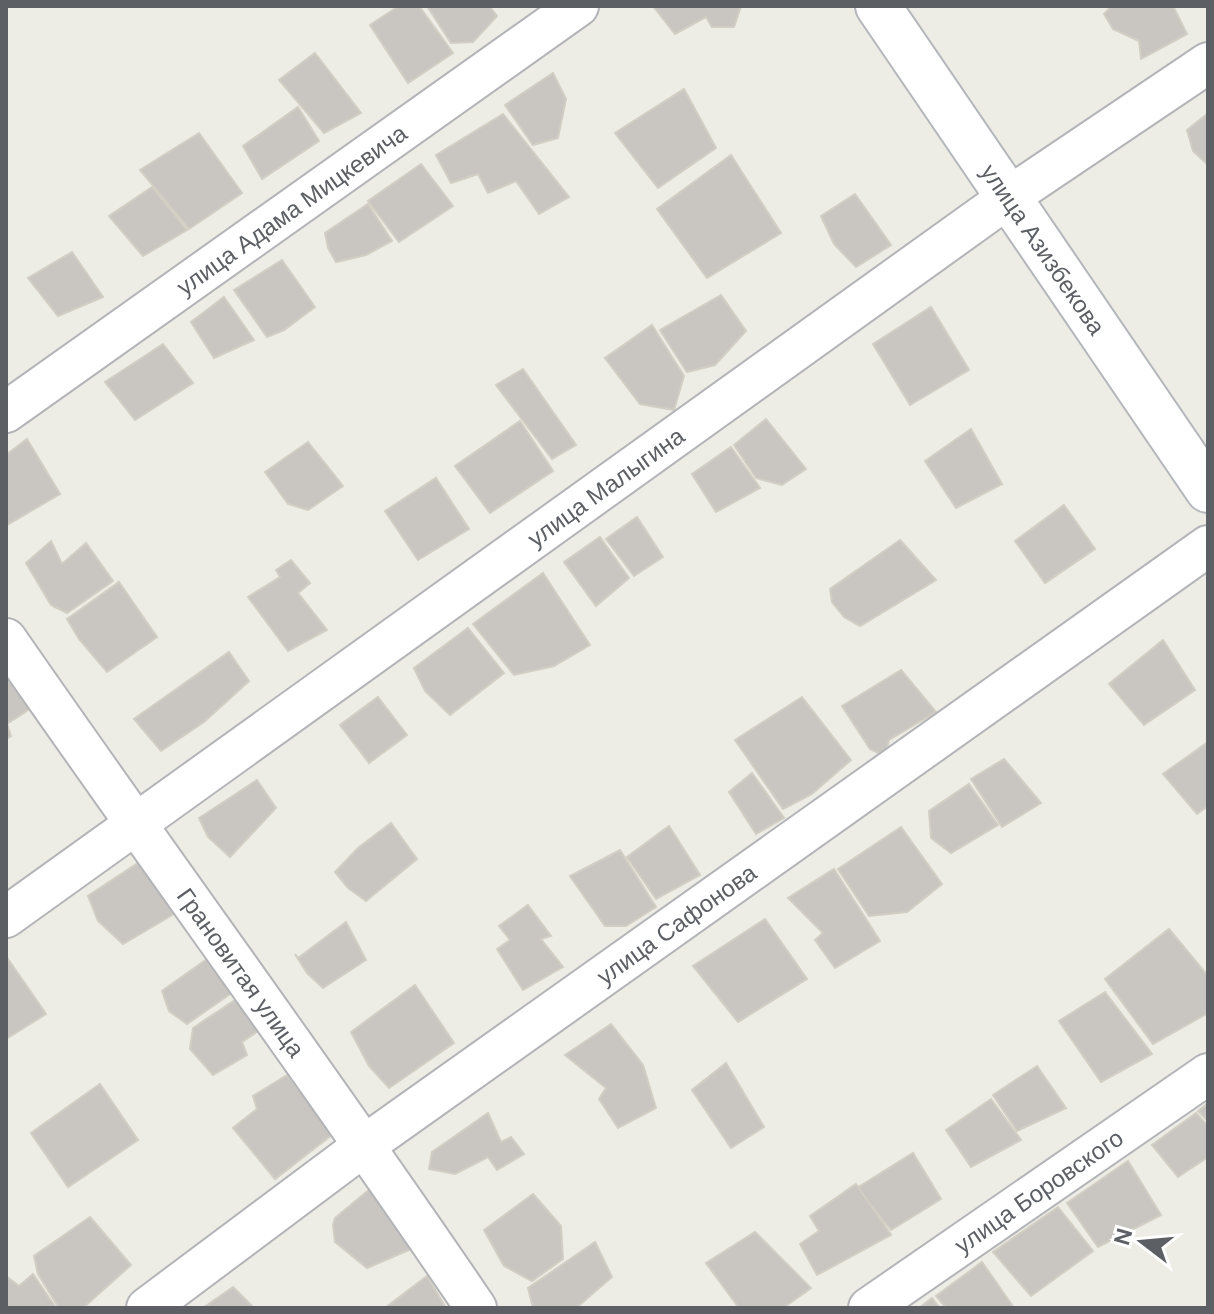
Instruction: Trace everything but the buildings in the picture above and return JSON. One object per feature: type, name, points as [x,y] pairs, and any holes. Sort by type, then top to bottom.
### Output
[{"type":"main road","name":"улица Азизбекова","points":[[878,6],[1208,490]]},
{"type":"street","name":"улица Адама Мицкевича","points":[[6,412],[578,6]]},
{"type":"street","name":"улица Малыгина","points":[[6,917],[1009,197],[1208,63]]},
{"type":"street","name":"улица Сафонова","points":[[147,1308],[365,1145],[1208,546]]},
{"type":"street","name":"Грановитая улица","points":[[6,639],[365,1145],[476,1308]]},
{"type":"street","name":"улица Боровского","points":[[869,1308],[1208,1074]]}]
